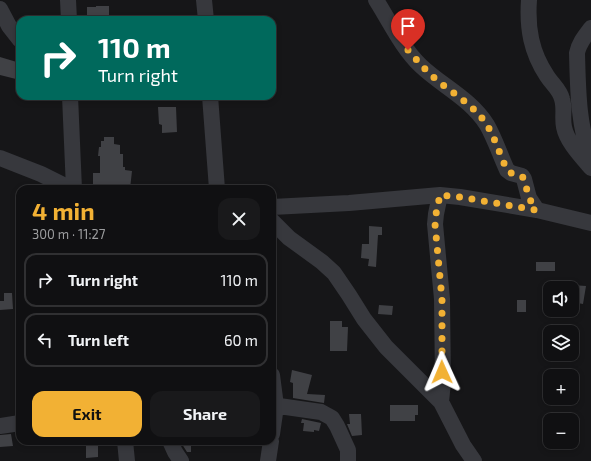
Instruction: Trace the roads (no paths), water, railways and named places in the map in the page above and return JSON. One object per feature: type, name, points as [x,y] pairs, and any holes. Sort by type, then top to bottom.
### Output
[{"type":"street","points":[[68,0],[69,16]]},
{"type":"street","points":[[204,0],[206,16]]},
{"type":"street","points":[[376,0],[408,50],[420,65],[456,93],[482,118],[507,170],[511,173],[522,176],[524,179],[529,198],[536,210]]},
{"type":"street","points":[[529,0],[528,20],[532,43],[538,62],[563,100],[564,127],[568,137],[591,168]]},
{"type":"street","points":[[0,9],[4,28],[16,37]]},
{"type":"street","points":[[590,152],[579,110],[577,53],[583,39],[591,28]]},
{"type":"street","points":[[63,100],[70,113]]},
{"type":"street","points":[[70,100],[73,148],[73,185]]},
{"type":"street","points":[[210,100],[217,185]]},
{"type":"street","points":[[0,158],[64,185]]},
{"type":"street","points":[[440,195],[435,224],[442,299],[441,402]]},
{"type":"street","points":[[276,207],[349,203],[440,195],[536,210],[591,223]]},
{"type":"street","points":[[276,225],[289,238],[322,262],[334,273],[350,295],[364,320],[386,347],[441,402],[474,461]]},
{"type":"street","points":[[276,410],[321,412],[332,418],[348,450],[348,461]]},
{"type":"street","points":[[0,426],[16,424]]},
{"type":"street","points":[[125,445],[127,461]]},
{"type":"street","points":[[172,445],[181,461]]},
{"type":"street","points":[[268,461],[270,445]]}]
